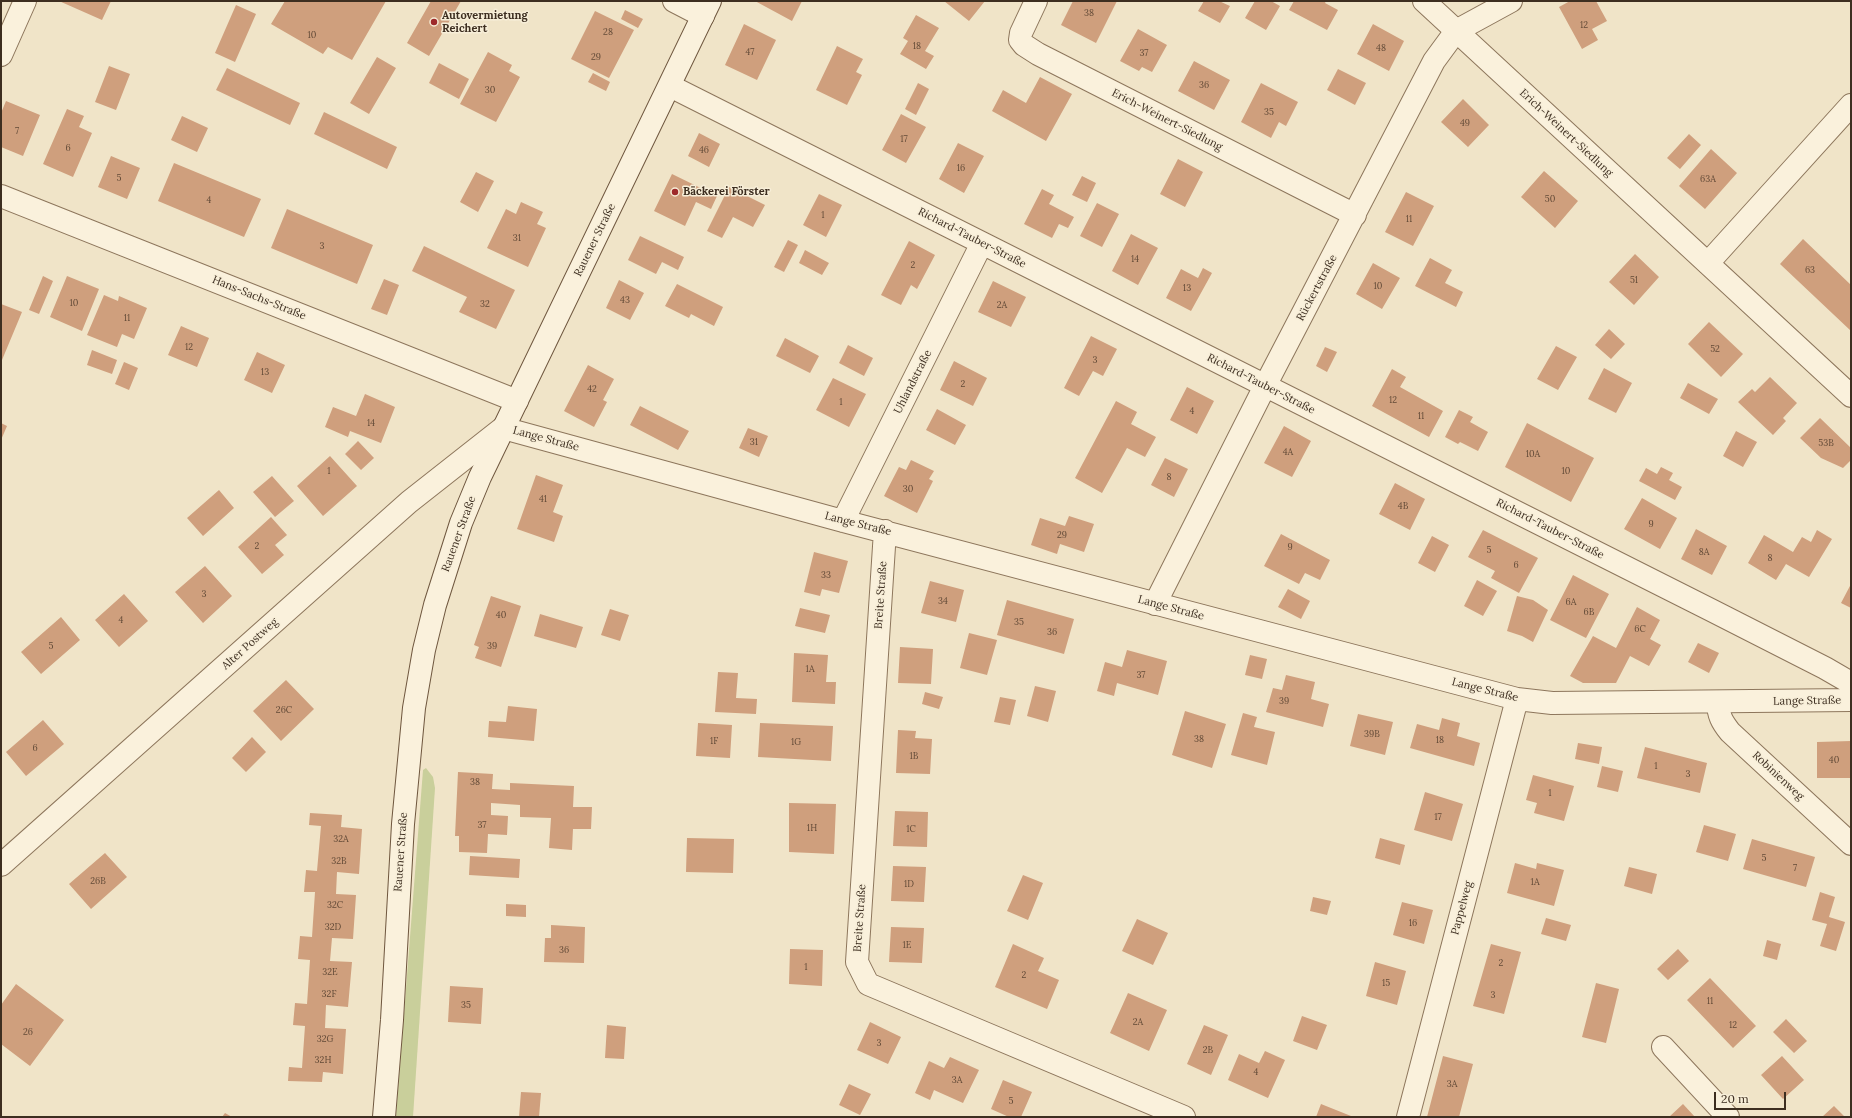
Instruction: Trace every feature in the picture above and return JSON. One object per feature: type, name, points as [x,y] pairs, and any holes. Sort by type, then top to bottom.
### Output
[{"type":"street","points":[[1,55],[25,1]]},
{"type":"street","points":[[674,1],[707,9]]},
{"type":"street","name":"Erich-Weinert-Siedlung","points":[[1036,1],[1021,33],[1020,40],[1024,45],[1038,54],[1355,215]]},
{"type":"street","name":"Erich-Weinert-Siedlung","points":[[1424,1],[1851,396]]},
{"type":"street","name":"Rückertstraße","points":[[1155,604],[1265,386],[1434,61],[1456,31],[1511,1]]},
{"type":"street","name":"Rauener Straße","points":[[384,1117],[392,1020],[403,824],[414,708],[424,650],[435,605],[461,523],[480,477],[707,9]]},
{"type":"street","name":"Richard-Tauber-Straße","points":[[670,86],[1825,668],[1851,684]]},
{"type":"street","points":[[1708,263],[1851,105]]},
{"type":"street","name":"Hans-Sachs-Straße","points":[[1,196],[517,401]]},
{"type":"street","name":"Uhlandstraße","points":[[843,521],[982,243]]},
{"type":"street","name":"Lange Straße","points":[[503,428],[843,521],[1517,699],[1552,703],[1851,700]]},
{"type":"street","name":"Alter Postweg","points":[[1,865],[409,502],[503,428]]},
{"type":"street","name":"Breite Straße","points":[[885,531],[857,962],[868,984],[1184,1117]]},
{"type":"street","name":"Pappelweg","points":[[1408,1117],[1517,699]]},
{"type":"street","name":"Robinienweg","points":[[1718,702],[1718,713],[1730,732],[1851,844]]},
{"type":"street","points":[[1663,1047],[1728,1117]]},
{"type":"green space","points":[[426,768],[433,777],[435,788],[413,1117],[396,1117],[423,770]]},
{"type":"building","points":[[59,1],[111,1],[102,20]]},
{"type":"building","points":[[285,1],[386,1],[352,60],[328,47],[323,54],[271,24]]},
{"type":"building","name":"Autovermietung Reichert","points":[[431,1],[461,1],[429,56],[407,43]]},
{"type":"building","points":[[755,1],[802,1],[792,21]]},
{"type":"building","points":[[944,1],[985,1],[969,21]]},
{"type":"building","points":[[1073,1],[1117,1],[1096,43],[1061,25]]},
{"type":"building","points":[[1204,1],[1219,1],[1230,6],[1220,23],[1198,11]]},
{"type":"building","points":[[1255,1],[1271,1],[1280,6],[1266,30],[1245,18]]},
{"type":"building","points":[[1294,1],[1326,1],[1325,3],[1338,10],[1327,30],[1289,10]]},
{"type":"building","points":[[1570,1],[1596,1],[1607,21],[1592,29],[1598,40],[1582,49],[1559,7]]},
{"type":"building","points":[[236,5],[256,14],[235,62],[215,53]]},
{"type":"building","points":[[625,10],[643,19],[638,28],[621,19]]},
{"type":"building","points":[[595,11],[634,30],[609,78],[571,59]]},
{"type":"building","points":[[916,15],[939,28],[925,51],[934,56],[926,69],[900,54],[908,41],[903,38]]},
{"type":"building","points":[[744,24],[776,40],[757,80],[725,65]]},
{"type":"building","points":[[1373,24],[1404,41],[1389,71],[1357,54]]},
{"type":"building","points":[[1138,29],[1167,45],[1152,72],[1142,67],[1139,71],[1120,61]]},
{"type":"building","points":[[837,46],[863,59],[856,72],[862,75],[847,105],[816,90]]},
{"type":"building","points":[[488,52],[512,65],[509,71],[520,77],[496,122],[460,104]]},
{"type":"building","points":[[377,57],[396,68],[369,114],[350,103]]},
{"type":"building","points":[[1194,61],[1230,80],[1214,110],[1178,91]]},
{"type":"building","points":[[439,63],[469,79],[459,99],[429,83]]},
{"type":"building","points":[[109,66],[130,74],[116,110],[95,102]]},
{"type":"building","points":[[227,68],[300,103],[290,125],[216,90]]},
{"type":"building","points":[[1338,69],[1366,83],[1355,105],[1327,90]]},
{"type":"building","points":[[593,73],[610,82],[606,91],[588,82]]},
{"type":"building","points":[[1040,77],[1072,94],[1046,141],[992,111],[1003,90],[1026,103]]},
{"type":"building","points":[[918,83],[929,89],[916,115],[905,109]]},
{"type":"building","points":[[1261,83],[1298,102],[1286,126],[1279,122],[1271,138],[1241,122]]},
{"type":"building","points":[[1463,99],[1489,125],[1468,147],[1441,122]]},
{"type":"building","points":[[6,101],[40,115],[23,156],[1,147],[1,113]]},
{"type":"building","points":[[67,109],[84,116],[79,127],[92,133],[73,177],[43,164]]},
{"type":"building","points":[[324,112],[397,147],[387,169],[314,134]]},
{"type":"building","points":[[901,114],[926,127],[906,163],[882,150]]},
{"type":"building","points":[[182,116],[208,128],[197,152],[171,140]]},
{"type":"building","points":[[699,133],[720,144],[709,167],[688,156]]},
{"type":"building","points":[[1689,134],[1701,145],[1680,169],[1667,158]]},
{"type":"building","points":[[958,143],[984,156],[964,193],[939,179]]},
{"type":"building","points":[[1711,149],[1737,173],[1705,209],[1679,186]]},
{"type":"building","points":[[111,156],[140,168],[127,199],[98,187]]},
{"type":"building","points":[[1178,159],[1203,172],[1185,207],[1160,194]]},
{"type":"building","points":[[174,163],[261,199],[244,237],[158,201]]},
{"type":"building","points":[[1544,171],[1578,201],[1555,228],[1521,197]]},
{"type":"building","points":[[476,172],[494,181],[478,212],[460,202]]},
{"type":"building","points":[[672,174],[717,196],[711,209],[696,202],[685,226],[654,211]]},
{"type":"building","points":[[1082,176],[1096,183],[1087,202],[1072,195]]},
{"type":"building","points":[[729,187],[765,205],[753,227],[733,217],[722,238],[707,231]]},
{"type":"building","points":[[1042,189],[1054,195],[1049,204],[1074,217],[1068,228],[1059,224],[1052,238],[1024,224]]},
{"type":"building","points":[[1406,192],[1434,206],[1413,246],[1385,232]]},
{"type":"building","points":[[819,194],[842,205],[826,237],[803,225]]},
{"type":"building","points":[[521,202],[543,212],[537,224],[546,228],[528,267],[487,248],[506,209],[516,214]]},
{"type":"building","points":[[1097,203],[1119,214],[1102,247],[1080,236]]},
{"type":"building","points":[[287,209],[373,245],[357,284],[271,248]]},
{"type":"building","points":[[1131,234],[1158,248],[1138,285],[1112,271]]},
{"type":"building","points":[[640,236],[684,257],[678,270],[662,262],[656,274],[628,260]]},
{"type":"building","points":[[1803,239],[1851,285],[1851,331],[1780,264]]},
{"type":"building","points":[[788,240],[798,245],[784,272],[774,267]]},
{"type":"building","points":[[909,241],[935,255],[917,289],[911,285],[901,305],[881,295]]},
{"type":"building","points":[[424,246],[515,290],[496,329],[459,312],[467,297],[412,271]]},
{"type":"building","points":[[805,250],[829,263],[822,275],[799,263]]},
{"type":"building","points":[[1635,254],[1659,277],[1634,305],[1609,282]]},
{"type":"building","points":[[1430,258],[1452,270],[1445,283],[1463,292],[1456,307],[1415,286]]},
{"type":"building","points":[[1373,263],[1400,278],[1382,309],[1356,294]]},
{"type":"building","points":[[1203,268],[1212,273],[1191,311],[1166,298],[1181,269],[1198,278]]},
{"type":"building","points":[[43,276],[53,281],[39,314],[29,310]]},
{"type":"building","points":[[67,276],[99,289],[82,331],[50,317]]},
{"type":"building","points":[[384,279],[399,285],[387,315],[371,309]]},
{"type":"building","points":[[619,280],[644,293],[630,320],[606,308]]},
{"type":"building","points":[[993,281],[1026,297],[1011,327],[978,312]]},
{"type":"building","points":[[677,284],[723,307],[714,326],[691,314],[689,318],[665,306]]},
{"type":"building","points":[[104,295],[118,301],[119,296],[147,308],[134,339],[122,334],[117,347],[87,335]]},
{"type":"building","points":[[1,304],[22,312],[2,360],[1,360]]},
{"type":"building","points":[[1709,322],[1743,354],[1721,377],[1688,344]]},
{"type":"building","points":[[181,326],[209,338],[197,367],[168,355]]},
{"type":"building","points":[[1609,329],[1625,344],[1611,359],[1595,345]]},
{"type":"building","points":[[1091,336],[1117,349],[1103,376],[1093,371],[1079,396],[1064,388]]},
{"type":"building","points":[[785,338],[819,356],[810,373],[776,356]]},
{"type":"building","points":[[848,345],[873,358],[864,376],[839,363]]},
{"type":"building","points":[[1556,346],[1577,357],[1558,390],[1537,379]]},
{"type":"building","points":[[1325,347],[1337,352],[1327,372],[1316,366]]},
{"type":"building","points":[[92,350],[117,360],[112,374],[87,365]]},
{"type":"building","points":[[257,352],[285,365],[272,393],[244,380]]},
{"type":"building","points":[[954,361],[987,378],[973,406],[940,390]]},
{"type":"building","points":[[124,362],[138,368],[129,390],[115,384]]},
{"type":"building","points":[[588,365],[614,379],[603,400],[607,402],[594,427],[564,411]]},
{"type":"building","points":[[1604,368],[1632,383],[1616,413],[1588,399]]},
{"type":"building","points":[[1392,369],[1406,377],[1400,387],[1443,411],[1429,437],[1372,406]]},
{"type":"building","points":[[1770,377],[1797,403],[1783,418],[1786,421],[1773,435],[1738,402],[1752,389],[1755,392]]},
{"type":"building","points":[[833,378],[866,394],[849,427],[816,410]]},
{"type":"building","points":[[1688,383],[1718,399],[1709,414],[1680,398]]},
{"type":"building","points":[[1187,387],[1214,401],[1197,434],[1170,420]]},
{"type":"building","points":[[365,394],[395,407],[381,443],[350,431],[348,437],[325,427],[333,407],[356,416]]},
{"type":"building","points":[[1116,401],[1137,412],[1131,424],[1156,437],[1145,457],[1127,448],[1102,493],[1075,478]]},
{"type":"building","points":[[640,406],[689,431],[678,450],[630,425]]},
{"type":"building","points":[[937,409],[966,425],[955,445],[926,430]]},
{"type":"building","points":[[1459,410],[1473,417],[1470,422],[1488,432],[1478,451],[1460,442],[1458,444],[1445,437]]},
{"type":"building","points":[[1820,418],[1851,448],[1851,460],[1843,468],[1821,458],[1800,438]]},
{"type":"building","points":[[1,423],[7,426],[1,440]]},
{"type":"building","points":[[1527,423],[1594,458],[1571,502],[1505,467]]},
{"type":"building","points":[[1284,426],[1311,441],[1292,477],[1264,463]]},
{"type":"building","points":[[748,428],[768,436],[759,457],[739,448]]},
{"type":"building","points":[[1736,431],[1757,442],[1743,467],[1723,456]]},
{"type":"building","points":[[358,441],[374,458],[361,470],[345,454]]},
{"type":"building","points":[[330,456],[357,486],[323,516],[297,486]]},
{"type":"building","points":[[1165,458],[1188,469],[1174,497],[1151,485]]},
{"type":"building","points":[[911,460],[934,471],[929,479],[933,481],[917,513],[884,496],[899,467],[906,470]]},
{"type":"building","points":[[1661,467],[1673,473],[1669,480],[1682,487],[1675,500],[1639,481],[1646,468],[1657,474]]},
{"type":"building","points":[[536,475],[563,485],[553,512],[563,516],[554,542],[517,529]]},
{"type":"building","points":[[272,476],[294,501],[275,517],[253,492]]},
{"type":"building","points":[[1395,483],[1425,499],[1410,530],[1379,514]]},
{"type":"building","points":[[219,490],[234,508],[203,536],[187,518]]},
{"type":"building","points":[[1642,498],[1677,518],[1660,549],[1624,529]]},
{"type":"building","points":[[1069,516],[1094,524],[1084,552],[1060,544],[1057,554],[1031,545],[1040,518],[1065,526]]},
{"type":"building","points":[[271,517],[287,535],[275,545],[284,555],[262,574],[238,547]]},
{"type":"building","points":[[1696,529],[1727,546],[1712,575],[1681,559]]},
{"type":"building","points":[[1483,530],[1538,558],[1519,593],[1491,578],[1495,571],[1468,557]]},
{"type":"building","points":[[1817,530],[1832,539],[1809,577],[1786,564],[1776,580],[1748,563],[1764,535],[1793,552],[1802,537],[1811,542]]},
{"type":"building","points":[[1281,534],[1330,560],[1320,580],[1305,573],[1299,584],[1264,566]]},
{"type":"building","points":[[1432,536],[1449,545],[1435,572],[1418,563]]},
{"type":"building","points":[[814,552],[848,561],[839,593],[822,589],[820,596],[804,592]]},
{"type":"building","points":[[205,566],[232,596],[203,623],[175,592]]},
{"type":"building","points":[[1573,575],[1609,594],[1586,638],[1550,620]]},
{"type":"building","points":[[1477,580],[1497,591],[1483,616],[1464,606]]},
{"type":"building","points":[[930,581],[964,590],[956,622],[921,613]]},
{"type":"building","points":[[1851,584],[1851,608],[1841,603]]},
{"type":"building","points":[[1288,589],[1310,601],[1301,619],[1278,607]]},
{"type":"building","points":[[124,594],[148,621],[119,647],[95,620]]},
{"type":"building","points":[[491,596],[521,606],[501,667],[475,658],[479,647],[474,645]]},
{"type":"building","points":[[1517,596],[1533,600],[1548,610],[1533,642],[1522,636],[1507,631]]},
{"type":"building","points":[[1007,600],[1074,619],[1064,654],[997,635]]},
{"type":"building","points":[[1637,607],[1660,620],[1650,639],[1661,645],[1649,666],[1630,656],[1616,683],[1583,683],[1570,676],[1593,636],[1616,648]]},
{"type":"building","points":[[800,608],[830,615],[825,633],[795,626]]},
{"type":"building","points":[[610,609],[629,615],[620,641],[601,635]]},
{"type":"building","points":[[540,614],[583,627],[576,648],[534,636]]},
{"type":"building","points":[[61,617],[80,640],[41,674],[21,652]]},
{"type":"building","points":[[969,633],[997,640],[987,675],[960,668]]},
{"type":"building","points":[[1698,643],[1719,653],[1709,673],[1688,662]]},
{"type":"building","points":[[900,647],[933,649],[931,684],[898,683]]},
{"type":"building","points":[[1127,650],[1167,661],[1158,695],[1117,683],[1114,696],[1097,691],[1105,662],[1122,667]]},
{"type":"building","points":[[794,653],[828,655],[826,682],[836,682],[835,704],[792,702]]},
{"type":"building","points":[[1250,655],[1267,659],[1262,679],[1245,675]]},
{"type":"building","points":[[718,672],[738,673],[736,698],[757,699],[756,714],[715,712]]},
{"type":"building","points":[[1286,675],[1315,682],[1311,699],[1329,704],[1323,727],[1266,712],[1273,688],[1282,690]]},
{"type":"building","points":[[286,680],[314,709],[281,741],[253,711]]},
{"type":"building","points":[[1035,686],[1056,691],[1048,722],[1027,716]]},
{"type":"building","points":[[925,692],[943,697],[939,709],[922,704]]},
{"type":"building","points":[[1000,697],[1016,700],[1010,725],[994,722]]},
{"type":"building","points":[[508,706],[537,709],[534,741],[488,737],[489,721],[506,722]]},
{"type":"building","points":[[1185,711],[1226,724],[1212,768],[1172,755]]},
{"type":"building","points":[[1243,713],[1257,717],[1254,727],[1275,732],[1267,765],[1231,755]]},
{"type":"building","points":[[1358,714],[1393,722],[1385,755],[1350,746]]},
{"type":"building","points":[[1442,718],[1460,723],[1457,736],[1480,743],[1474,766],[1410,748],[1417,724],[1439,730]]},
{"type":"building","points":[[43,720],[64,744],[26,776],[6,752]]},
{"type":"building","points":[[698,723],[732,725],[730,758],[696,756]]},
{"type":"building","points":[[760,723],[833,726],[831,761],[758,757]]},
{"type":"building","points":[[898,730],[916,731],[915,738],[932,739],[930,774],[896,773]]},
{"type":"building","points":[[252,737],[266,752],[246,772],[232,758]]},
{"type":"building","points":[[1851,741],[1851,778],[1817,778],[1817,742]]},
{"type":"building","points":[[1578,743],[1602,747],[1599,764],[1575,759]]},
{"type":"building","points":[[1645,747],[1707,763],[1700,793],[1637,778]]},
{"type":"building","points":[[1602,766],[1623,771],[1618,792],[1597,787]]},
{"type":"building","points":[[458,772],[493,774],[492,789],[510,790],[510,783],[574,786],[573,807],[592,807],[591,829],[573,829],[572,850],[549,848],[551,818],[520,817],[520,805],[491,803],[491,815],[508,816],[507,835],[488,834],[487,853],[459,852],[459,836],[455,836]]},
{"type":"building","points":[[1533,775],[1574,786],[1564,821],[1534,813],[1537,803],[1526,800]]},
{"type":"building","points":[[1425,792],[1463,804],[1452,841],[1414,830]]},
{"type":"building","points":[[789,803],[836,804],[834,854],[789,852]]},
{"type":"building","points":[[895,811],[928,812],[927,847],[893,846]]},
{"type":"building","points":[[310,813],[342,815],[341,827],[362,829],[359,874],[337,872],[336,894],[356,895],[353,939],[332,938],[330,961],[352,962],[348,1007],[326,1005],[325,1028],[346,1029],[343,1074],[323,1072],[322,1082],[288,1081],[289,1067],[302,1068],[305,1026],[293,1025],[295,1003],[307,1004],[310,960],[298,959],[300,936],[312,937],[315,892],[304,892],[306,870],[317,871],[321,826],[309,825]]},
{"type":"building","points":[[1704,825],[1736,834],[1728,861],[1696,852]]},
{"type":"building","points":[[687,838],[734,839],[733,873],[686,872]]},
{"type":"building","points":[[1380,838],[1405,845],[1400,865],[1375,858]]},
{"type":"building","points":[[1752,839],[1815,857],[1806,887],[1743,869]]},
{"type":"building","points":[[105,853],[127,877],[91,909],[69,884]]},
{"type":"building","points":[[470,856],[520,859],[519,878],[469,875]]},
{"type":"building","points":[[1515,863],[1536,869],[1537,863],[1564,870],[1554,906],[1507,893]]},
{"type":"building","points":[[893,866],[926,867],[924,902],[891,901]]},
{"type":"building","points":[[1629,867],[1657,874],[1652,894],[1624,886]]},
{"type":"building","points":[[1023,875],[1043,883],[1028,920],[1007,911]]},
{"type":"building","points":[[1820,892],[1835,897],[1829,917],[1845,922],[1836,951],[1820,946],[1827,924],[1812,920]]},
{"type":"building","points":[[1313,897],[1331,901],[1327,915],[1310,911]]},
{"type":"building","points":[[1402,902],[1433,910],[1424,944],[1393,935]]},
{"type":"building","points":[[506,904],[526,905],[526,917],[506,916]]},
{"type":"building","points":[[1546,918],[1571,925],[1566,941],[1541,934]]},
{"type":"building","points":[[1137,919],[1168,933],[1153,965],[1122,951]]},
{"type":"building","points":[[551,925],[585,927],[584,963],[544,962],[545,938],[551,938]]},
{"type":"building","points":[[891,927],[924,928],[922,963],[889,962]]},
{"type":"building","points":[[1767,940],[1781,944],[1777,960],[1763,956]]},
{"type":"building","points":[[1013,944],[1044,958],[1038,971],[1059,980],[1047,1009],[995,987]]},
{"type":"building","points":[[1491,944],[1521,952],[1504,1014],[1473,1006]]},
{"type":"building","points":[[790,949],[823,950],[822,986],[789,984]]},
{"type":"building","points":[[1678,949],[1689,961],[1668,980],[1657,969]]},
{"type":"building","points":[[1375,962],[1406,971],[1397,1005],[1366,996]]},
{"type":"building","points":[[1710,978],[1756,1026],[1733,1048],[1687,1000]]},
{"type":"building","points":[[1596,983],[1619,989],[1606,1043],[1582,1037]]},
{"type":"building","points":[[16,984],[64,1020],[30,1066],[1,1044],[1,1005]]},
{"type":"building","points":[[450,986],[483,988],[481,1024],[448,1022]]},
{"type":"building","points":[[1128,993],[1167,1010],[1149,1051],[1110,1033]]},
{"type":"building","points":[[1302,1016],[1327,1025],[1317,1050],[1293,1041]]},
{"type":"building","points":[[1786,1019],[1807,1041],[1794,1053],[1773,1032]]},
{"type":"building","points":[[870,1022],[901,1037],[888,1064],[857,1050]]},
{"type":"building","points":[[607,1025],[626,1027],[624,1059],[605,1058]]},
{"type":"building","points":[[1204,1025],[1228,1035],[1211,1075],[1187,1064]]},
{"type":"building","points":[[1265,1051],[1285,1060],[1268,1098],[1228,1080],[1239,1054],[1259,1063]]},
{"type":"building","points":[[1443,1056],[1473,1064],[1459,1117],[1427,1117]]},
{"type":"building","points":[[1782,1056],[1804,1080],[1783,1099],[1761,1075]]},
{"type":"building","points":[[950,1057],[979,1070],[963,1103],[934,1090],[930,1100],[915,1093],[929,1061],[944,1068]]},
{"type":"building","points":[[1003,1080],[1032,1092],[1021,1117],[1009,1117],[991,1109]]},
{"type":"building","points":[[849,1084],[871,1094],[860,1115],[839,1105]]},
{"type":"building","points":[[521,1092],[541,1093],[539,1117],[519,1117]]},
{"type":"building","points":[[1321,1104],[1351,1116],[1351,1117],[1316,1117]]},
{"type":"building","points":[[1683,1104],[1695,1117],[1669,1117]]},
{"type":"building","points":[[1834,1106],[1845,1117],[1822,1117]]},
{"type":"building","points":[[225,1113],[232,1117],[222,1117]]},
{"type":"place","name":"Autovermietung Reichert","points":[[434,22]]},
{"type":"place","name":"Bäckerei Förster","points":[[675,192]]}]
